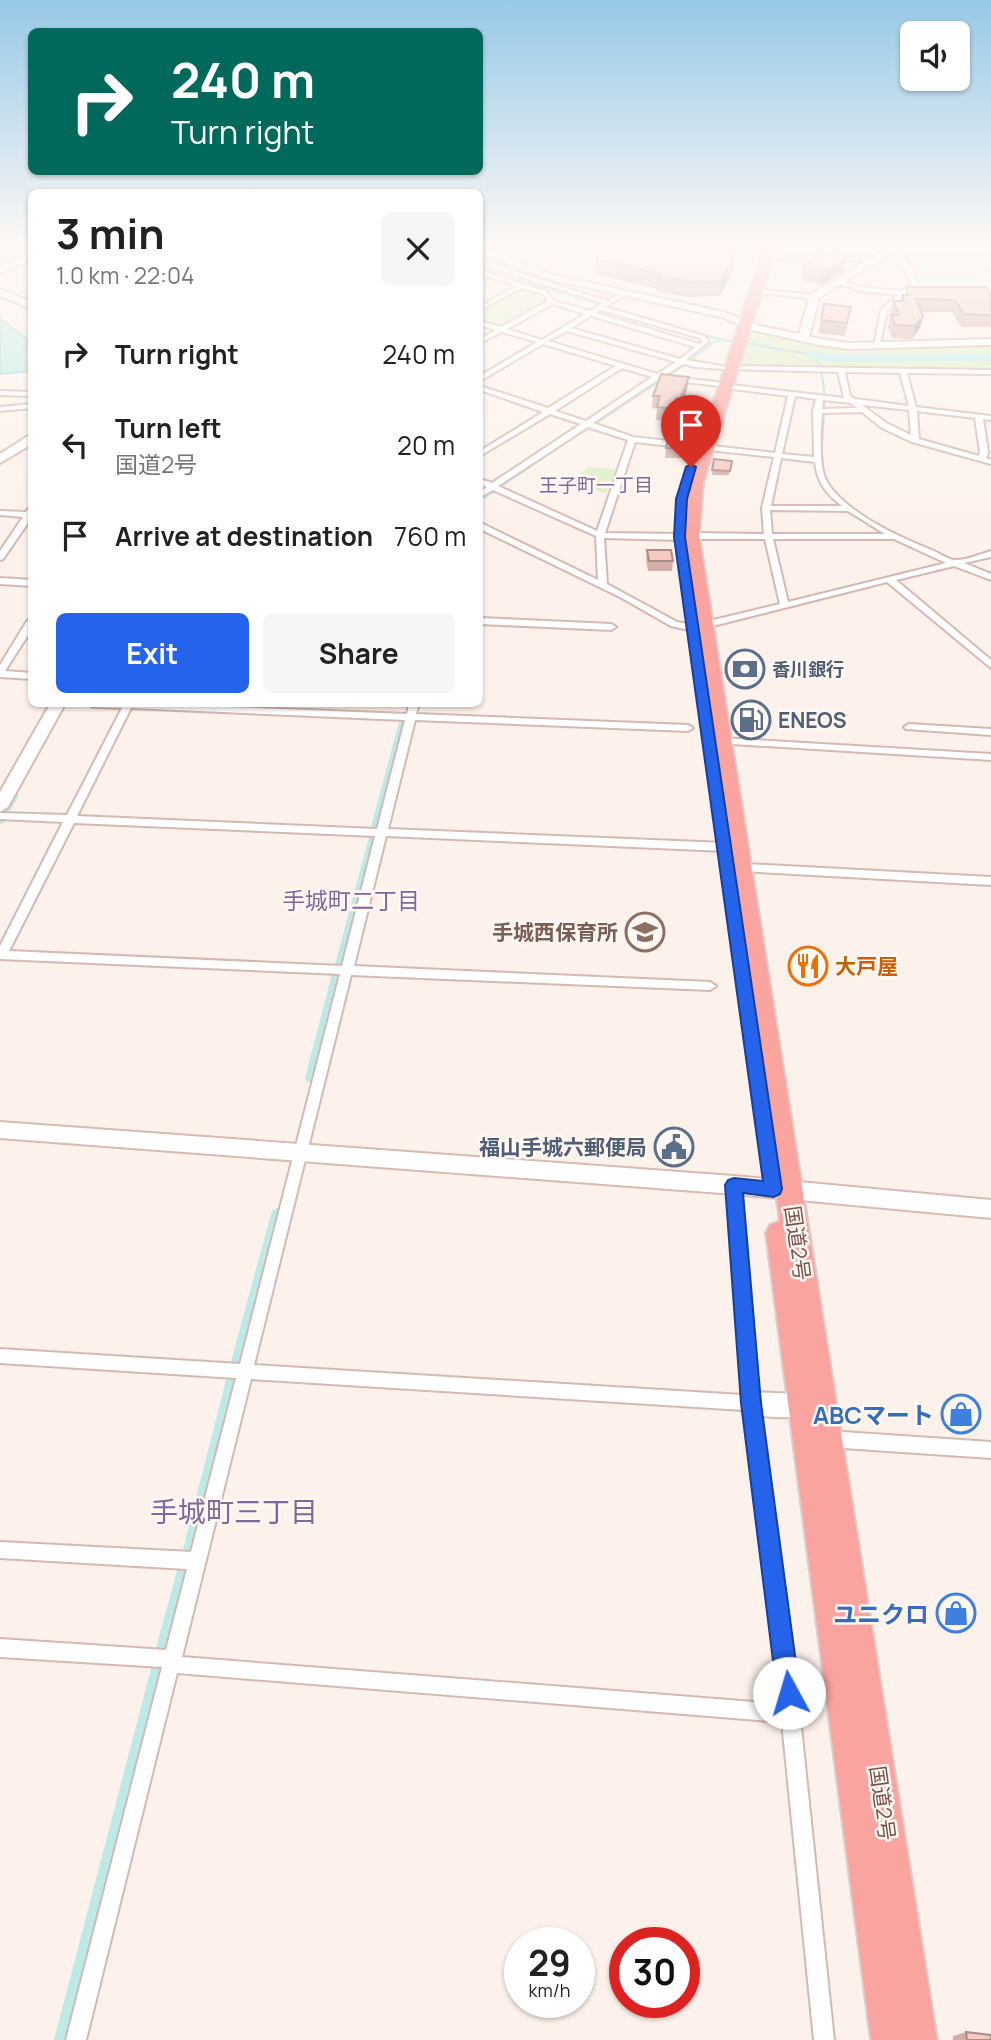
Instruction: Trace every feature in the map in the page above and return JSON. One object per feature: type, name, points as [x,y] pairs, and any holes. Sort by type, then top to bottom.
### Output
[{"type":"highway","name":"国道2号","points":[[732,351],[735,342]]},
{"type":"highway","name":"国道2号","points":[[735,342],[703,447],[685,537],[782,1191],[828,1439],[917,2040]]},
{"type":"highway","name":"国道2号","points":[[698,627],[721,741],[732,861]]},
{"type":"highway","name":"国道2号","points":[[782,1191],[804,1405],[891,2040]]},
{"type":"street","points":[[483,377],[541,342]]},
{"type":"street","points":[[542,342],[661,377],[732,351],[841,370],[991,372]]},
{"type":"street","points":[[616,342],[686,362]]},
{"type":"street","points":[[686,342],[699,346]]},
{"type":"street","points":[[686,362],[703,342]]},
{"type":"street","points":[[716,342],[792,393],[991,418]]},
{"type":"street","points":[[483,494],[686,362],[784,342]]},
{"type":"street","points":[[819,342],[833,345],[983,342]]},
{"type":"street","points":[[483,452],[621,366]]},
{"type":"street","points":[[841,370],[849,399],[885,426],[915,440],[991,463]]},
{"type":"street","points":[[903,371],[913,408],[915,440]]},
{"type":"street","points":[[483,389],[632,439],[819,460]]},
{"type":"street","points":[[0,393],[28,394]]},
{"type":"street","points":[[785,606],[768,536],[766,508],[792,393]]},
{"type":"street","points":[[820,396],[817,411],[821,479],[850,509],[898,537],[991,577]]},
{"type":"street","points":[[0,409],[28,407]]},
{"type":"street","points":[[817,411],[862,410]]},
{"type":"street","points":[[979,417],[984,452],[982,459]]},
{"type":"street","points":[[0,453],[28,439]]},
{"type":"street","points":[[0,459],[28,439]]},
{"type":"street","points":[[603,585],[600,535],[632,439]]},
{"type":"street","points":[[483,482],[600,535],[898,537]]},
{"type":"street","points":[[483,500],[495,488]]},
{"type":"street","points":[[766,508],[850,509]]},
{"type":"street","points":[[0,513],[28,514]]},
{"type":"street","points":[[0,557],[28,517]]},
{"type":"street","points":[[483,527],[603,585],[674,624],[698,627],[991,554]]},
{"type":"street","points":[[890,580],[991,665]]},
{"type":"street","points":[[0,581],[28,583]]},
{"type":"street","points":[[483,621],[611,627]]},
{"type":"street","points":[[28,628],[0,673],[28,676]]},
{"type":"street","points":[[0,807],[7,783],[55,707]]},
{"type":"street","points":[[127,707],[1,955],[710,986]]},
{"type":"street","points":[[242,707],[413,710],[688,728]]},
{"type":"street","points":[[76,2040],[413,710]]},
{"type":"street","points":[[909,727],[991,732]]},
{"type":"street","points":[[721,741],[991,757]]},
{"type":"street","points":[[0,817],[381,831],[991,881]]},
{"type":"street","points":[[0,1130],[734,1185],[991,1209]]},
{"type":"street","points":[[734,1185],[751,1403],[791,1714],[824,2040]]},
{"type":"street","points":[[0,1356],[804,1405]]},
{"type":"street","points":[[828,1439],[991,1450]]},
{"type":"street","points":[[0,1550],[197,1561]]},
{"type":"street","points":[[0,1648],[171,1661],[178,1665],[791,1714]]},
{"type":"green space","points":[[748,342],[991,345],[991,370],[741,366]]},
{"type":"green space","points":[[589,467],[616,469],[606,494],[570,480]]},
{"type":"water","points":[[0,342],[28,342],[28,371],[0,374]]},
{"type":"building","points":[[661,374],[689,377],[680,399],[676,398],[674,409],[657,407],[660,396],[653,396]]},
{"type":"building","points":[[672,421],[689,423],[686,431],[670,429]]},
{"type":"building","points":[[668,439],[685,441],[683,448],[666,448]]},
{"type":"building","points":[[714,459],[732,461],[730,471],[712,470]]},
{"type":"building","points":[[647,550],[671,550],[673,561],[649,561]]},
{"type":"building","points":[[966,2032],[991,2035],[991,2040],[967,2040]]},
{"type":"waterway","points":[[579,432],[714,342]]},
{"type":"waterway","points":[[745,343],[814,355],[823,379],[822,454]]},
{"type":"waterway","points":[[814,355],[833,358],[991,357]]},
{"type":"waterway","points":[[822,454],[826,480],[849,506],[882,527],[950,558]]},
{"type":"waterway","points":[[483,498],[541,458]]},
{"type":"waterway","points":[[376,827],[405,718]]},
{"type":"waterway","points":[[0,821],[14,795]]},
{"type":"waterway","points":[[340,968],[375,834]]},
{"type":"waterway","points":[[311,1078],[338,974]]},
{"type":"waterway","points":[[238,1365],[278,1214]]},
{"type":"waterway","points":[[190,1553],[234,1380]]},
{"type":"waterway","points":[[164,1651],[187,1564]]},
{"type":"waterway","points":[[64,2040],[161,1665]]},
{"type":"place","name":"香川銀行","points":[[745,669]]},
{"type":"place","name":"ENEOS","points":[[751,720]]},
{"type":"place","name":"手城西保育所","points":[[645,932]]},
{"type":"place","name":"大戸屋","points":[[808,966]]},
{"type":"place","name":"福山手城六郵便局","points":[[674,1147]]},
{"type":"place","name":"ABCマート","points":[[961,1414]]},
{"type":"place","name":"ユニクロ","points":[[956,1613]]},
{"type":"district","name":"王子町一丁目","points":[[596,485]]},
{"type":"district","name":"手城町二丁目","points":[[351,900]]},
{"type":"district","name":"手城町三丁目","points":[[234,1511]]},
{"type":"route","points":[[691,467],[681,499],[680,537],[774,1189],[734,1185],[751,1403],[789,1693]]}]
